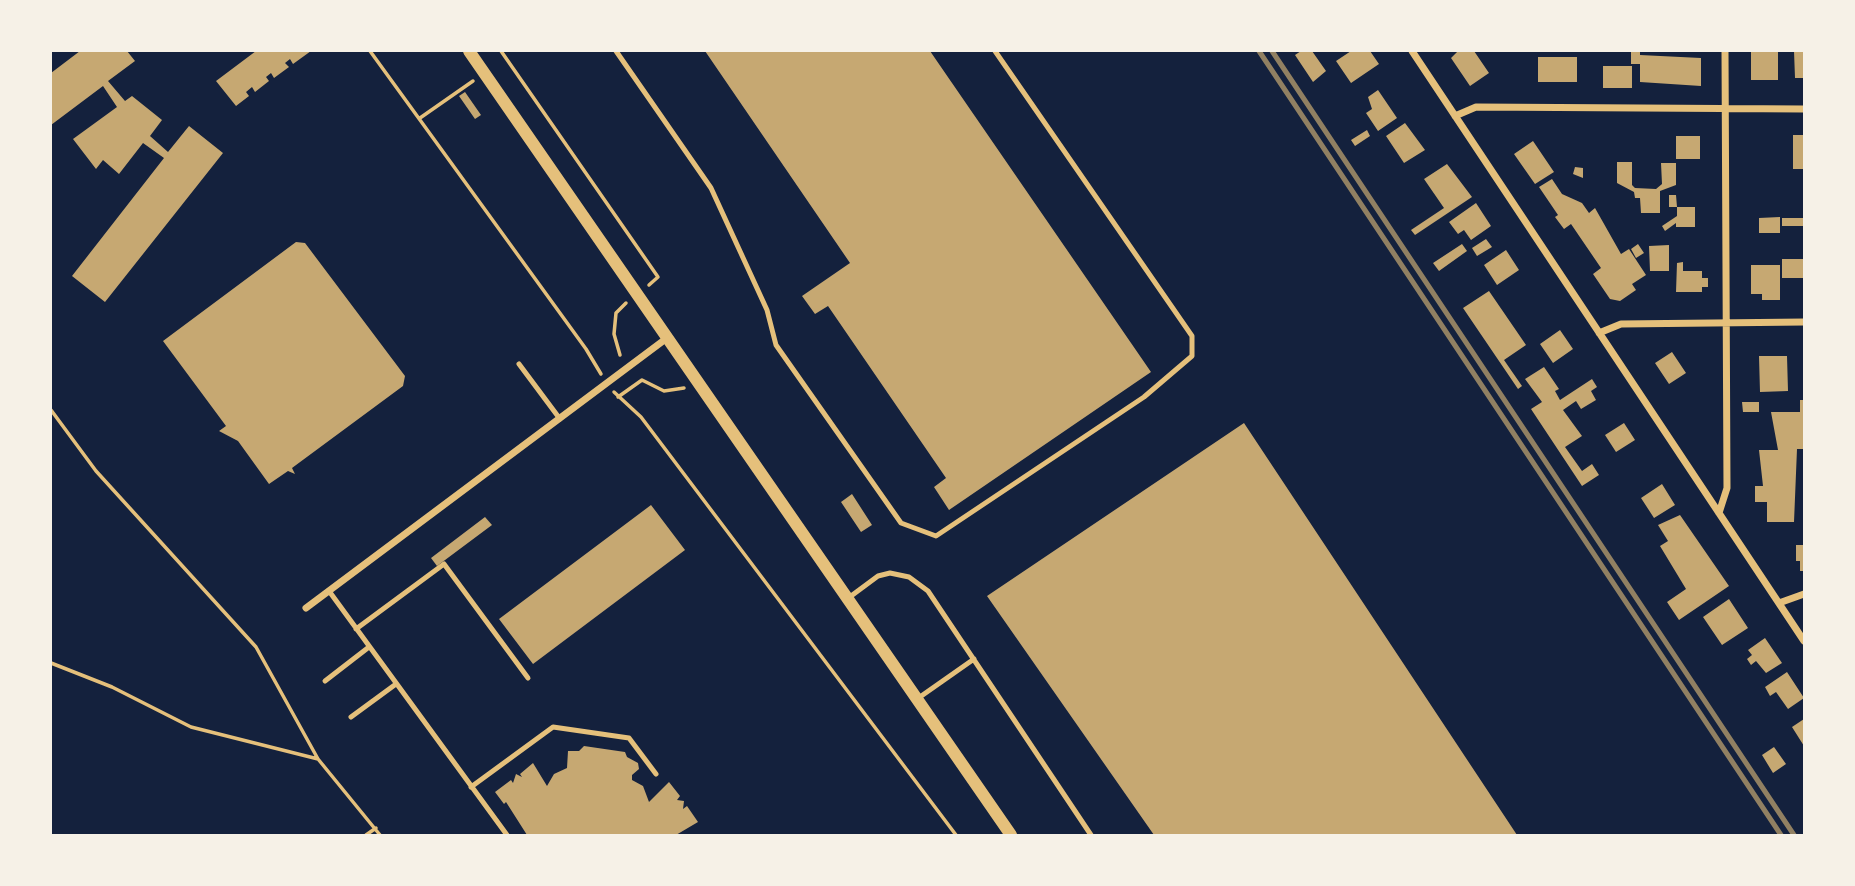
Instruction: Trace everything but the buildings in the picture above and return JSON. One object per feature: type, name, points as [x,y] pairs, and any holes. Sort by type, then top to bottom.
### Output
[{"type":"street","points":[[468,51],[1011,835]]},
{"type":"street","points":[[1412,51],[1804,641]]},
{"type":"street","points":[[1719,513],[1727,488],[1725,51]]},
{"type":"street","points":[[1455,116],[1476,107],[1804,109]]},
{"type":"street","points":[[1599,333],[1621,324],[1804,322]]},
{"type":"street","points":[[306,608],[667,338]]},
{"type":"street","points":[[1779,603],[1804,594]]},
{"type":"lane","points":[[616,51],[711,188],[767,310],[776,345],[901,523],[936,536],[1144,397],[1192,356],[1192,336],[995,51]]},
{"type":"lane","points":[[519,364],[560,419]]},
{"type":"lane","points":[[356,629],[444,564],[527,678]]},
{"type":"lane","points":[[847,599],[878,576],[890,573],[909,577],[928,591],[1091,835]]},
{"type":"lane","points":[[329,592],[507,835]]},
{"type":"lane","points":[[325,681],[369,647]]},
{"type":"lane","points":[[917,699],[974,659]]},
{"type":"lane","points":[[351,717],[396,684]]},
{"type":"lane","points":[[471,787],[553,727],[629,738],[656,774]]},
{"type":"path","points":[[370,51],[600,372]]},
{"type":"path","points":[[420,118],[473,82],[466,71]]},
{"type":"path","points":[[696,380],[674,391],[654,388],[642,380],[618,397],[641,417],[956,835]]},
{"type":"path","points":[[51,410],[96,471],[256,647],[318,759],[380,835]]},
{"type":"path","points":[[51,663],[112,687],[191,727],[318,759]]},
{"type":"path","points":[[366,835],[376,828]]},
{"type":"railway","points":[[1259,51],[1781,835]]},
{"type":"railway","points":[[1272,51],[1794,835]]}]
